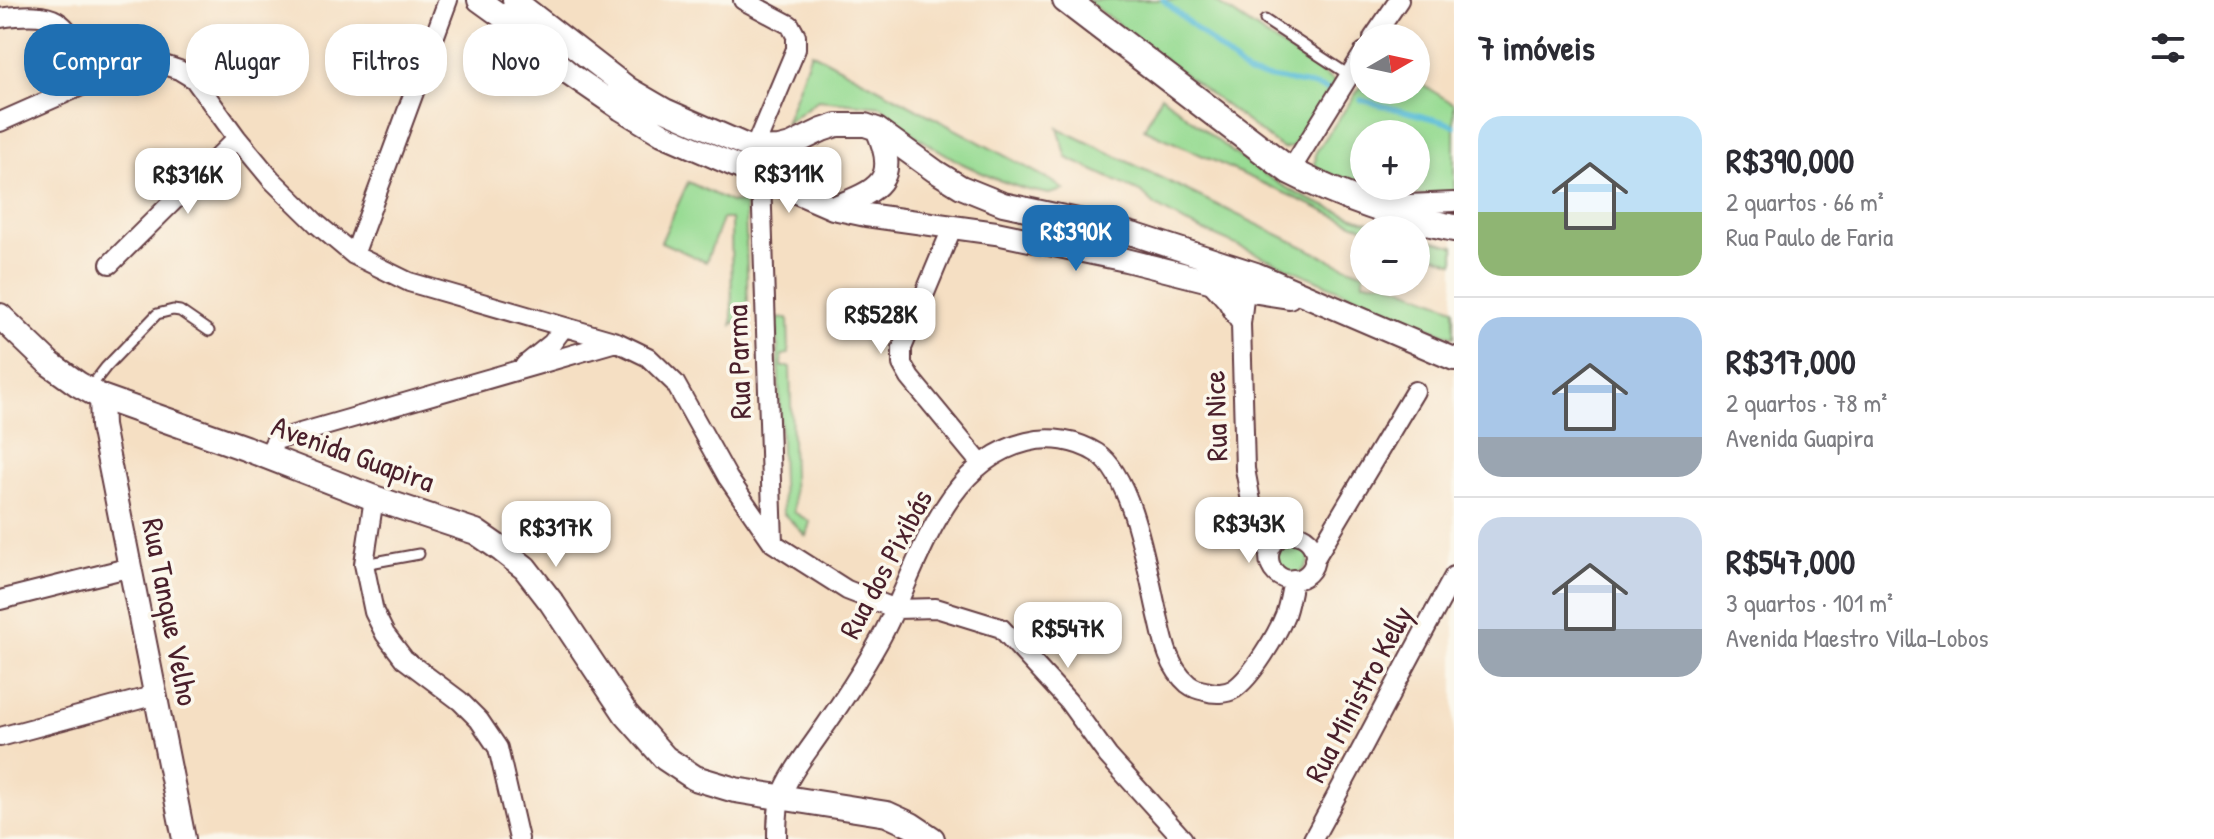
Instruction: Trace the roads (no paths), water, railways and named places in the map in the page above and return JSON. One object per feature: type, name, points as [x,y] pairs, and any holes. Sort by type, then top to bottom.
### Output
[{"type":"main road","points":[[1066,0],[1290,171],[1371,205],[1454,228]]},
{"type":"main road","name":"Avenida Guapira","points":[[0,316],[50,364],[95,393],[374,498],[476,532],[525,568],[626,714],[665,758],[695,778],[735,790],[887,814],[932,839]]},
{"type":"street","points":[[354,255],[448,0]]},
{"type":"street","points":[[479,0],[570,74],[662,134],[833,208],[953,226],[1126,260],[1245,290],[1326,304]]},
{"type":"street","points":[[514,0],[629,89],[665,110],[754,149],[791,145],[837,125],[865,125],[877,129],[961,187],[1003,204],[1136,235],[1256,274],[1454,359]]},
{"type":"street","points":[[743,0],[790,25],[796,36],[796,49],[754,149]]},
{"type":"street","points":[[1383,24],[1399,0]]},
{"type":"street","points":[[0,18],[41,15],[63,24]]},
{"type":"street","points":[[170,67],[194,79],[271,179],[354,255],[409,282],[617,342],[648,357],[675,383],[728,478],[773,543],[847,590],[896,609],[936,608],[1001,628],[1068,701],[1108,756],[1183,839]]},
{"type":"street","points":[[1290,171],[1349,75]]},
{"type":"street","points":[[0,122],[59,96]]},
{"type":"street","points":[[833,208],[856,199],[881,182],[887,162],[886,150],[877,129]]},
{"type":"street","points":[[110,264],[237,138]]},
{"type":"street","name":"Rua Parma","points":[[761,179],[773,543]]},
{"type":"street","points":[[1371,205],[1454,202]]},
{"type":"street","points":[[953,226],[902,348],[902,364],[910,378],[981,464]]},
{"type":"street","points":[[1209,281],[1227,301],[1241,324]]},
{"type":"street","name":"Rua Nice","points":[[1245,290],[1241,324],[1245,469],[1253,512],[1271,548]]},
{"type":"street","points":[[517,371],[552,343],[564,327]]},
{"type":"street","points":[[267,457],[276,440],[617,342]]},
{"type":"street","points":[[1314,560],[1312,546],[1301,536],[1286,534],[1271,548],[1269,556],[1273,570],[1279,576],[1293,579],[1307,573],[1415,391]]},
{"type":"street","name":"Rua Tanque Velho","points":[[95,393],[184,839]]},
{"type":"street","name":"Rua dos Pixibás","points":[[782,797],[800,763],[877,644],[925,542],[966,478],[981,464],[1010,446],[1057,439],[1096,452],[1110,464],[1122,483],[1132,509],[1166,649],[1177,673],[1191,687],[1223,693],[1233,689],[1247,676],[1283,619],[1290,601],[1293,579]]},
{"type":"street","points":[[374,498],[364,564],[374,612],[385,634],[404,659],[460,701],[479,720],[498,748],[519,839]]},
{"type":"street","points":[[0,600],[131,567]]},
{"type":"street","name":"Rua Ministro Kelly","points":[[1313,839],[1454,576]]},
{"type":"street","points":[[0,737],[156,695]]},
{"type":"street","points":[[777,839],[782,797]]},
{"type":"lane","points":[[1265,20],[1349,75]]},
{"type":"lane","points":[[95,393],[106,367],[157,314],[180,311],[209,331]]},
{"type":"lane","points":[[364,564],[419,554]]},
{"type":"waterway","points":[[1163,0],[1248,74],[1329,90]]},
{"type":"waterway","points":[[1376,104],[1454,126]]}]
